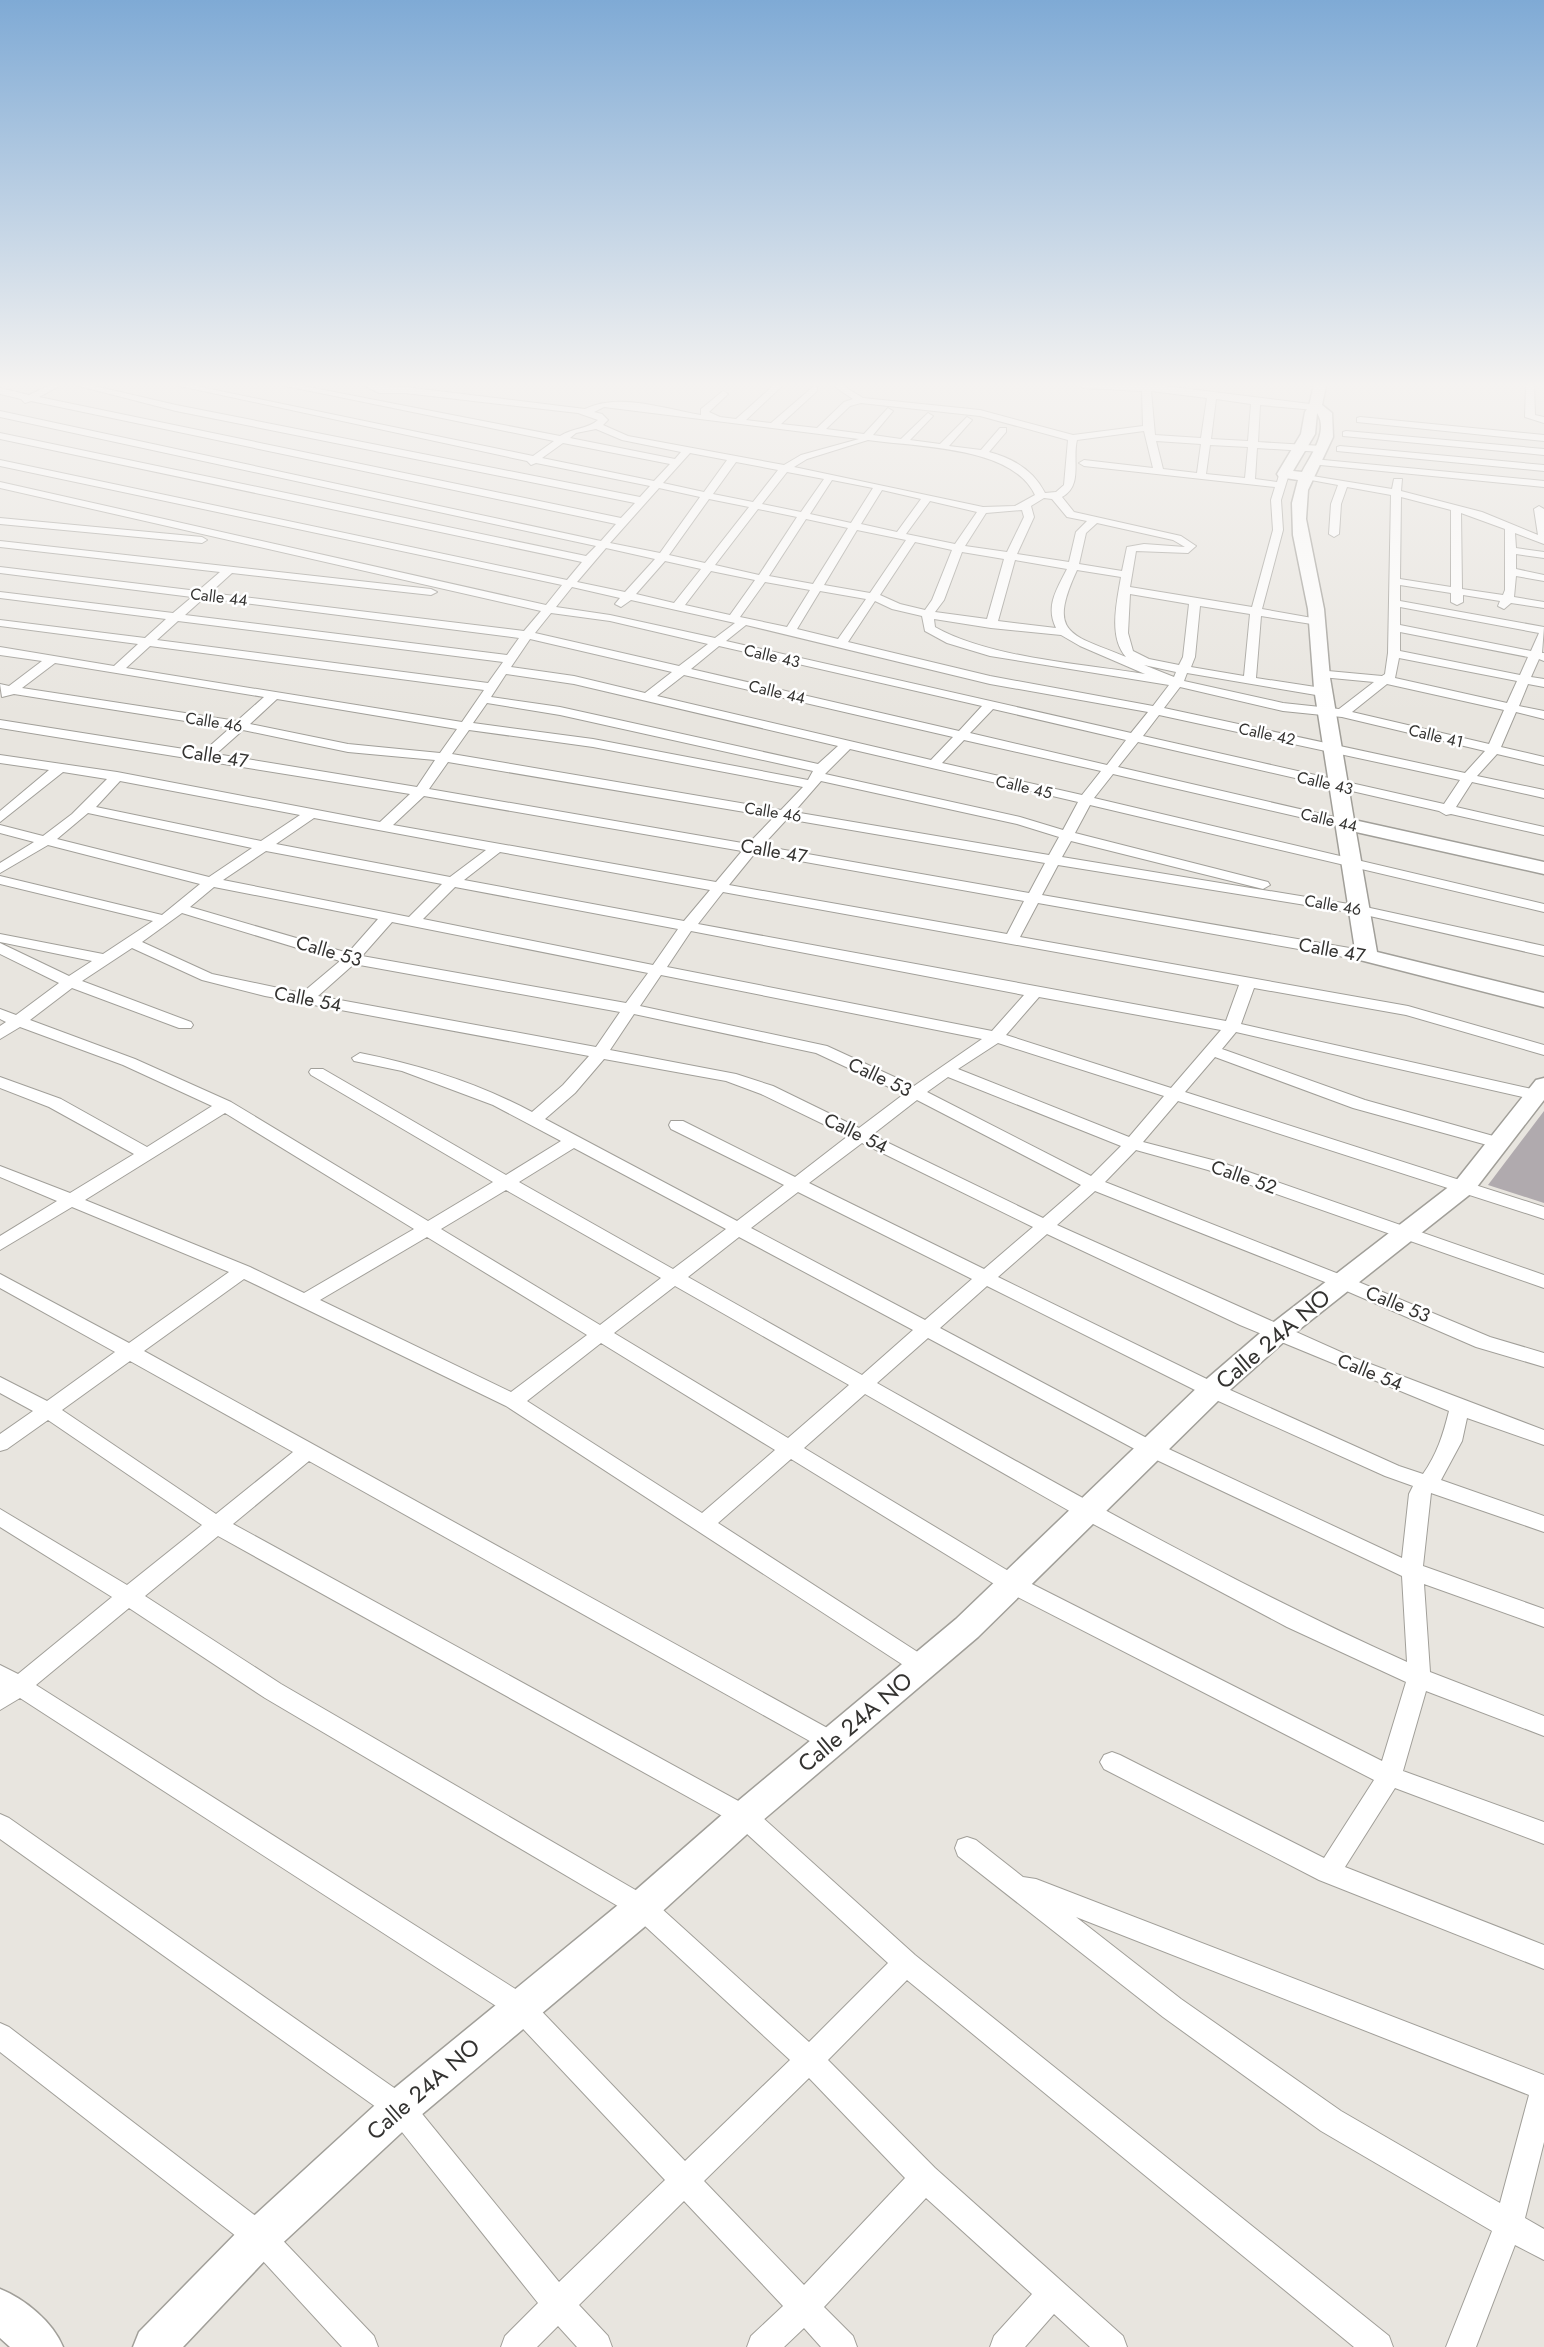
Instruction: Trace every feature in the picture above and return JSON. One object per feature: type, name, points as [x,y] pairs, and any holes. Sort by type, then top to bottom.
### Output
[{"type":"street","name":"Calle 43","points":[[40,495],[152,519],[302,526],[399,575],[548,609],[610,618],[1446,811],[1544,831]]},
{"type":"street","points":[[161,495],[302,526],[589,560]]},
{"type":"street","points":[[124,541],[185,495]]},
{"type":"street","points":[[237,495],[302,526]]},
{"type":"street","points":[[374,495],[764,579],[875,597],[896,607],[928,614],[991,625],[1064,632],[1084,644],[1177,683]]},
{"type":"street","points":[[485,495],[623,522]]},
{"type":"street","points":[[609,495],[642,501]]},
{"type":"street","points":[[383,827],[421,791],[527,635],[648,495]]},
{"type":"street","points":[[610,618],[663,556],[705,495]]},
{"type":"street","points":[[714,495],[958,548],[1128,575]]},
{"type":"street","points":[[677,607],[763,495]]},
{"type":"street","points":[[648,697],[717,643],[738,620],[818,495]]},
{"type":"street","points":[[790,631],[874,495]]},
{"type":"street","points":[[916,495],[983,510],[1017,509],[1041,495],[1063,495]]},
{"type":"street","points":[[1250,679],[1256,612],[1278,530],[1278,495]]},
{"type":"street","points":[[1300,495],[1303,560],[1318,622],[1322,692],[1335,713],[1333,749],[1343,823],[1362,910],[1367,956]]},
{"type":"street","points":[[1334,534],[1336,505],[1340,495]]},
{"type":"street","points":[[1335,713],[1391,675],[1394,653],[1396,495]]},
{"type":"street","points":[[1402,495],[1456,508],[1544,540]]},
{"type":"street","points":[[422,561],[446,543],[492,496]]},
{"type":"street","points":[[1055,496],[1071,514],[1177,538],[1191,546],[1184,551],[1162,547],[1152,550],[1134,547],[1131,549],[1121,630],[1127,652],[1144,661],[1184,670],[1322,692]]},
{"type":"street","points":[[900,535],[927,497]]},
{"type":"street","points":[[991,625],[1010,557],[1029,517],[1026,506]]},
{"type":"street","points":[[1456,508],[1456,612]]},
{"type":"street","points":[[1539,509],[1544,540]]},
{"type":"street","points":[[983,510],[958,548],[938,600],[928,614],[929,629],[964,645],[990,652],[1177,683]]},
{"type":"street","points":[[1064,632],[1056,616],[1058,599],[1073,567],[1081,532],[1095,519]]},
{"type":"street","points":[[0,521],[134,533],[302,526],[446,543]]},
{"type":"street","points":[[1501,621],[1506,598],[1511,590],[1510,527]]},
{"type":"street","points":[[841,643],[913,538]]},
{"type":"street","name":"Calle 42","points":[[446,543],[570,583],[790,631],[990,680],[1156,710],[1544,794]]},
{"type":"street","points":[[0,544],[109,552],[229,570],[513,601]]},
{"type":"street","points":[[1510,550],[1544,555]]},
{"type":"street","points":[[94,563],[109,552]]},
{"type":"street","points":[[399,575],[410,568]]},
{"type":"street","name":"Calle 44","points":[[0,570],[78,575],[201,594],[527,635],[1544,868]]},
{"type":"street","points":[[116,670],[229,570]]},
{"type":"street","points":[[1510,571],[1544,578]]},
{"type":"street","points":[[45,600],[78,575]]},
{"type":"street","points":[[1395,581],[1544,606]]},
{"type":"street","points":[[1126,590],[1318,622]]},
{"type":"street","name":"Calle 45","points":[[0,595],[507,664],[1544,908]]},
{"type":"street","points":[[1010,940],[1085,802],[1177,683],[1189,657],[1195,602]]},
{"type":"street","points":[[1394,603],[1456,612],[1544,632],[1539,656],[1523,679],[1495,744],[1446,811]]},
{"type":"street","points":[[0,623],[491,687]]},
{"type":"street","points":[[1394,628],[1539,656]]},
{"type":"street","points":[[0,651],[465,726],[816,776]]},
{"type":"street","points":[[1394,653],[1544,684]]},
{"type":"street","points":[[4,692],[53,659]]},
{"type":"street","points":[[1321,673],[1387,680],[1544,715]]},
{"type":"street","name":"Calle 41","points":[[1177,683],[1283,708],[1335,713],[1495,744],[1544,761]]},
{"type":"street","name":"Calle 46","points":[[4,692],[238,725],[348,748],[444,757],[1248,893],[1313,901],[1544,951]]},
{"type":"street","points":[[207,755],[273,696]]},
{"type":"street","points":[[483,699],[560,711],[816,776],[1020,821],[1065,835],[1249,881],[1313,901]]},
{"type":"street","points":[[933,765],[989,706]]},
{"type":"street","name":"Calle 47","points":[[0,724],[207,755],[753,846],[1031,899],[1367,956],[1544,1000]]},
{"type":"street","points":[[533,1120],[569,1089],[599,1054],[687,927],[753,846],[847,744]]},
{"type":"street","points":[[1495,744],[1544,749]]},
{"type":"street","points":[[0,759],[117,776],[383,827],[1408,1011],[1544,1050]]},
{"type":"street","points":[[0,818],[61,767]]},
{"type":"street","points":[[0,869],[49,841],[88,808],[117,776]]},
{"type":"street","points":[[88,808],[452,883],[1277,1035],[1540,1090]]},
{"type":"street","points":[[0,1034],[9,1018],[132,943],[211,882],[312,813]]},
{"type":"street","points":[[0,829],[211,882],[659,968],[996,1037],[1544,1213]]},
{"type":"street","points":[[413,921],[452,883],[498,847]]},
{"type":"street","points":[[0,880],[165,920]]},
{"type":"street","name":"Calle 53","points":[[179,908],[351,959],[631,1009],[821,1049],[916,1093],[1093,1184],[1342,1282],[1483,1342],[1544,1360]]},
{"type":"street","points":[[305,999],[351,959],[390,916]]},
{"type":"street","points":[[0,938],[106,959]]},
{"type":"street","name":"Calle 54","points":[[132,943],[207,977],[305,999],[730,1077],[767,1090],[1276,1334],[1459,1409],[1544,1438]]},
{"type":"street","points":[[0,948],[71,982],[186,1025]]},
{"type":"street","points":[[703,1524],[1093,1184],[1132,1144],[1232,1027],[1248,982]]},
{"type":"street","points":[[513,1401],[946,1070],[996,1037],[1035,992]]},
{"type":"street","points":[[9,1018],[129,1062],[225,1106],[1012,1584],[1389,1776],[1544,1833]]},
{"type":"street","points":[[1212,1051],[1359,1104],[1499,1143]]},
{"type":"street","points":[[360,1058],[406,1067],[499,1101],[1151,1449],[1412,1572],[1544,1618]]},
{"type":"street","name":"Calle 52","points":[[946,1070],[1132,1144],[1214,1166],[1544,1282]]},
{"type":"street","points":[[317,1072],[1087,1511],[1295,1621],[1451,1692],[1544,1726]]},
{"type":"street","points":[[0,1082],[55,1103],[147,1154]]},
{"type":"street","name":"Calle 24A NO","points":[[154,2347],[260,2237],[400,2108],[519,2006],[642,1907],[744,1816],[922,1665],[1012,1584],[1212,1390],[1276,1334],[1464,1186],[1540,1090]]},
{"type":"street","points":[[0,1244],[225,1106]]},
{"type":"street","points":[[677,1125],[1212,1390],[1392,1471],[1544,1524]]},
{"type":"street","points":[[305,1301],[426,1227],[508,1183],[573,1140]]},
{"type":"street","points":[[0,1171],[243,1271],[513,1401],[922,1665]]},
{"type":"street","points":[[0,1444],[243,1271]]},
{"type":"street","points":[[0,1280],[832,1742]]},
{"type":"street","points":[[0,1384],[48,1410],[217,1525],[744,1816],[906,1963],[1378,2347]]},
{"type":"street","points":[[1328,1872],[1372,1807],[1389,1776],[1419,1677],[1418,1619],[1412,1572],[1419,1494],[1439,1467],[1452,1441],[1459,1409]]},
{"type":"street","points":[[308,1451],[129,1597],[6,1687],[519,2006],[842,2347]]},
{"type":"street","points":[[0,1517],[273,1691],[642,1907],[811,2061],[925,2178],[1112,2347]]},
{"type":"street","points":[[1112,1762],[1328,1872],[1544,1957]]},
{"type":"street","points":[[0,1825],[400,2108],[558,2304],[597,2347]]},
{"type":"street","points":[[967,1848],[1172,2008],[1331,2121],[1544,2245]]},
{"type":"street","points":[[1008,1880],[1544,2089],[1508,2226],[1461,2347]]},
{"type":"street","points":[[516,2347],[684,2180],[811,2061],[906,1963]]},
{"type":"street","points":[[0,2036],[260,2237],[363,2347]]},
{"type":"street","points":[[762,2347],[804,2307],[925,2178]]},
{"type":"street","points":[[1005,2347],[1053,2293]]},
{"type":"street","points":[[0,2311],[42,2347]]},
{"type":"building","points":[[1544,1111],[1544,1203],[1488,1185]]}]
